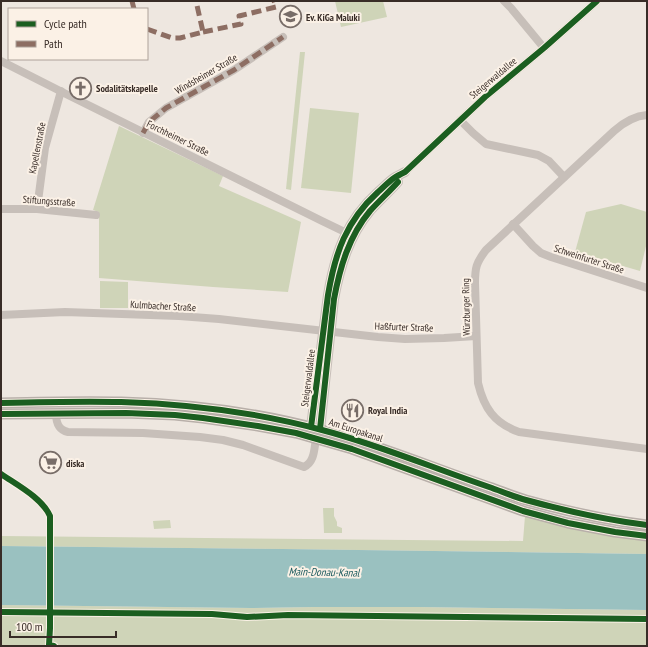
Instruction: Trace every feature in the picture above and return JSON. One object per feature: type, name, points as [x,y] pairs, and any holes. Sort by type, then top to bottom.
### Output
[{"type":"main road","name":"Am Europakanal","points":[[1,403],[120,402],[169,404],[240,412],[279,420],[316,432],[383,449],[526,500],[618,521],[647,525]]},
{"type":"main road","name":"Am Europakanal","points":[[1,414],[126,413],[175,415],[258,426],[296,433],[316,432],[360,452],[523,511],[568,523],[615,532],[647,536]]},
{"type":"street","points":[[504,1],[544,48]]},
{"type":"street","name":"Steigerwaldallee","points":[[316,432],[327,331],[331,276],[336,256],[350,234],[357,215],[369,200],[394,178],[405,172],[485,97],[597,1]]},
{"type":"street","name":"Windsheimer Straße","points":[[143,133],[149,122],[166,108],[234,70],[283,37]]},
{"type":"street","name":"Forchheimer Straße","points":[[1,61],[143,133],[350,234]]},
{"type":"street","name":"Kapellenstraße","points":[[37,209],[45,148],[61,91]]},
{"type":"street","name":"Würzburger Ring","points":[[647,115],[641,115],[624,122],[486,250],[480,257],[475,268],[478,382],[484,404],[490,413],[501,424],[519,432],[581,439],[647,449]]},
{"type":"street","points":[[460,120],[486,144],[538,155],[549,162],[564,177]]},
{"type":"street","name":"Stiftungsstraße","points":[[1,209],[37,209],[96,215]]},
{"type":"street","name":"Schweinfurter Straße","points":[[513,224],[541,253],[647,288]]},
{"type":"street","name":"Kulmbacher Straße","points":[[1,315],[65,312],[179,316],[327,331]]},
{"type":"street","name":"Haßfurter Straße","points":[[327,331],[405,339],[476,336]]},
{"type":"street","points":[[56,413],[58,424],[60,429],[63,431],[143,433],[223,440],[243,445],[304,467],[311,462],[316,432]]},
{"type":"green space","points":[[335,1],[383,1],[387,17],[341,27]]},
{"type":"green space","points":[[300,52],[305,52],[291,190],[286,189]]},
{"type":"green space","points":[[310,108],[359,113],[351,193],[301,188]]},
{"type":"green space","points":[[119,126],[223,176],[219,186],[301,222],[288,292],[99,278],[99,212],[93,210]]},
{"type":"green space","points":[[621,204],[647,212],[647,242],[640,271],[575,252],[586,212]]},
{"type":"green space","points":[[100,281],[128,282],[128,308],[100,308]]},
{"type":"green space","points":[[323,508],[334,508],[334,516],[337,526],[342,528],[342,533],[324,533]]},
{"type":"green space","points":[[525,516],[605,534],[647,524],[647,554],[1,546],[1,536],[523,541]]},
{"type":"green space","points":[[170,520],[171,528],[154,529],[153,521]]},
{"type":"green space","points":[[1,605],[251,608],[419,607],[647,610],[647,646],[1,646]]},
{"type":"water","name":"Main-Donau-Kanal","points":[[1,546],[647,554],[647,610],[419,607],[251,608],[1,605]]},
{"type":"pier","points":[[47,545],[54,545],[53,607],[47,607]]},
{"type":"marked path","points":[[132,1],[134,8]]},
{"type":"marked path","points":[[148,29],[172,38],[180,38],[203,32],[196,1]]},
{"type":"marked path","points":[[203,32],[241,24],[239,16],[276,7],[274,1]]},
{"type":"marked path","points":[[143,133],[149,122],[166,108],[234,70],[283,37]]},
{"type":"cycle path","points":[[311,427],[328,295],[334,265],[338,252],[350,226],[358,214],[388,183],[395,177],[405,172],[485,97],[597,1]]},
{"type":"cycle path","points":[[320,429],[334,299],[342,264],[356,231],[370,211],[398,182]]},
{"type":"cycle path","points":[[1,403],[146,403],[197,407],[272,418],[344,436],[526,500],[586,515],[647,525]]},
{"type":"cycle path","points":[[1,414],[126,413],[175,415],[258,426],[296,433],[352,449],[523,511],[568,523],[615,532],[647,536]]},
{"type":"cycle path","points":[[1,474],[21,487],[41,503],[50,516],[49,645],[54,646]]},
{"type":"cycle path","points":[[1,612],[212,614],[247,617],[288,615],[647,619]]},
{"type":"place","name":"Ev. KiGa Maluki","points":[[290,17]]},
{"type":"place","name":"Sodalitätskapelle","points":[[80,88]]},
{"type":"place","name":"Royal India","points":[[353,410]]},
{"type":"place","name":"diska","points":[[51,463]]}]
